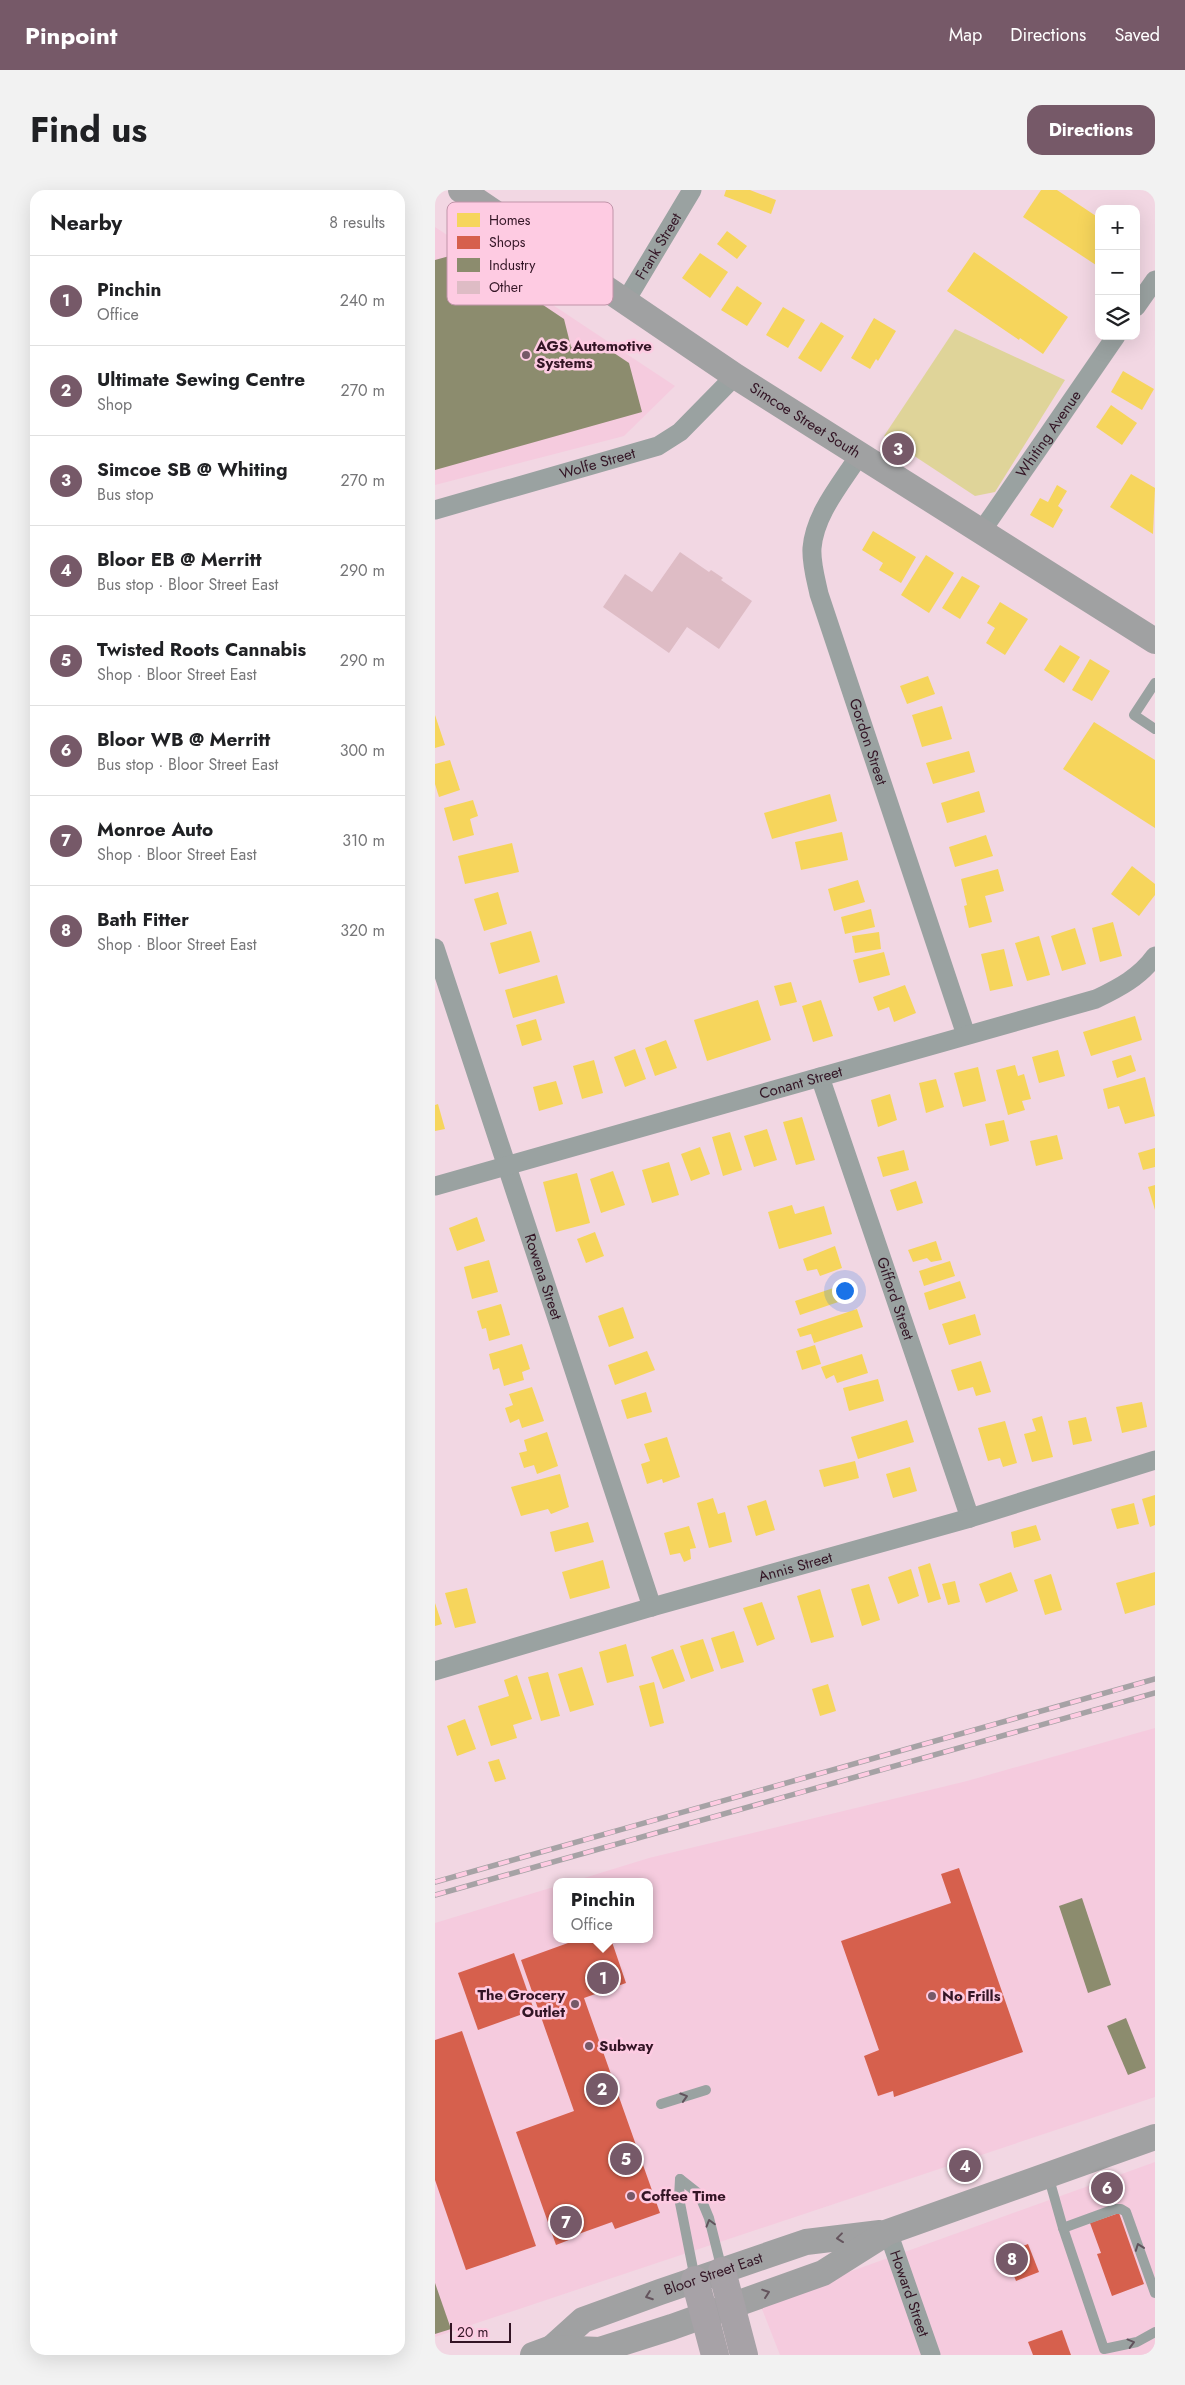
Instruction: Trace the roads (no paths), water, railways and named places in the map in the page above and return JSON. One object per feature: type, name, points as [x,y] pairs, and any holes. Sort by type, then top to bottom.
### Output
[{"type":"highway","points":[[722,2271],[743,2355]]},
{"type":"highway","points":[[695,2280],[715,2355]]},
{"type":"main road","name":"Simcoe Street South","points":[[461,190],[479,202]]},
{"type":"main road","name":"Simcoe Street South","points":[[613,294],[735,376],[1155,641]]},
{"type":"main road","name":"Bloor Street East","points":[[546,2353],[600,2350],[730,2306],[823,2273],[889,2232],[1155,2137]]},
{"type":"main road","name":"Bloor Street East","points":[[546,2353],[583,2320],[695,2280],[806,2242],[889,2232]]},
{"type":"street","name":"Frank Street","points":[[625,302],[692,190]]},
{"type":"street","points":[[1140,301],[1155,280]]},
{"type":"street","name":"Whiting Avenue","points":[[981,532],[1113,340]]},
{"type":"street","name":"Wolfe Street","points":[[435,510],[658,446],[680,432],[735,376]]},
{"type":"street","name":"Gordon Street","points":[[860,454],[823,512],[815,530],[812,549],[813,570],[819,594],[967,1035]]},
{"type":"street","name":"Rowena Street","points":[[435,948],[652,1607]]},
{"type":"street","name":"Conant Street","points":[[435,1186],[1096,999],[1125,986],[1153,966]]},
{"type":"street","name":"Gifford Street","points":[[820,1077],[970,1518]]},
{"type":"street","name":"Annis Street","points":[[435,1671],[652,1607],[970,1518],[1155,1460]]},
{"type":"street","name":"Howard Street","points":[[889,2232],[931,2355]]},
{"type":"lane","points":[[1155,683],[1134,715],[1155,729]]},
{"type":"lane","points":[[661,2104],[706,2090]]},
{"type":"lane","points":[[1048,2174],[1063,2228],[1104,2350],[1137,2342],[1155,2332]]},
{"type":"lane","points":[[695,2280],[679,2198],[680,2179],[699,2194],[709,2218],[722,2271]]},
{"type":"lane","points":[[1063,2228],[1115,2209],[1121,2209],[1126,2212],[1155,2293]]},
{"type":"railway","points":[[435,1882],[1155,1679]]},
{"type":"railway","points":[[435,1895],[1155,1693]]},
{"type":"place","name":"AGS Automotive Systems","points":[[526,355]]},
{"type":"place","name":"Simcoe SB @ Whiting","points":[[898,449]]},
{"type":"place","name":"Pinchin","points":[[603,1978]]},
{"type":"place","name":"No Frills","points":[[932,1996]]},
{"type":"place","name":"The Grocery Outlet","points":[[575,2004]]},
{"type":"place","name":"Subway","points":[[589,2046]]},
{"type":"place","name":"Ultimate Sewing Centre","points":[[602,2089]]},
{"type":"place","name":"Twisted Roots Cannabis","points":[[626,2159]]},
{"type":"place","name":"Bloor EB @ Merritt","points":[[965,2166]]},
{"type":"place","name":"Bloor WB @ Merritt","points":[[1107,2188]]},
{"type":"place","name":"Coffee Time","points":[[631,2196]]},
{"type":"place","name":"Monroe Auto","points":[[566,2222]]},
{"type":"place","name":"Bath Fitter","points":[[1012,2259]]}]
